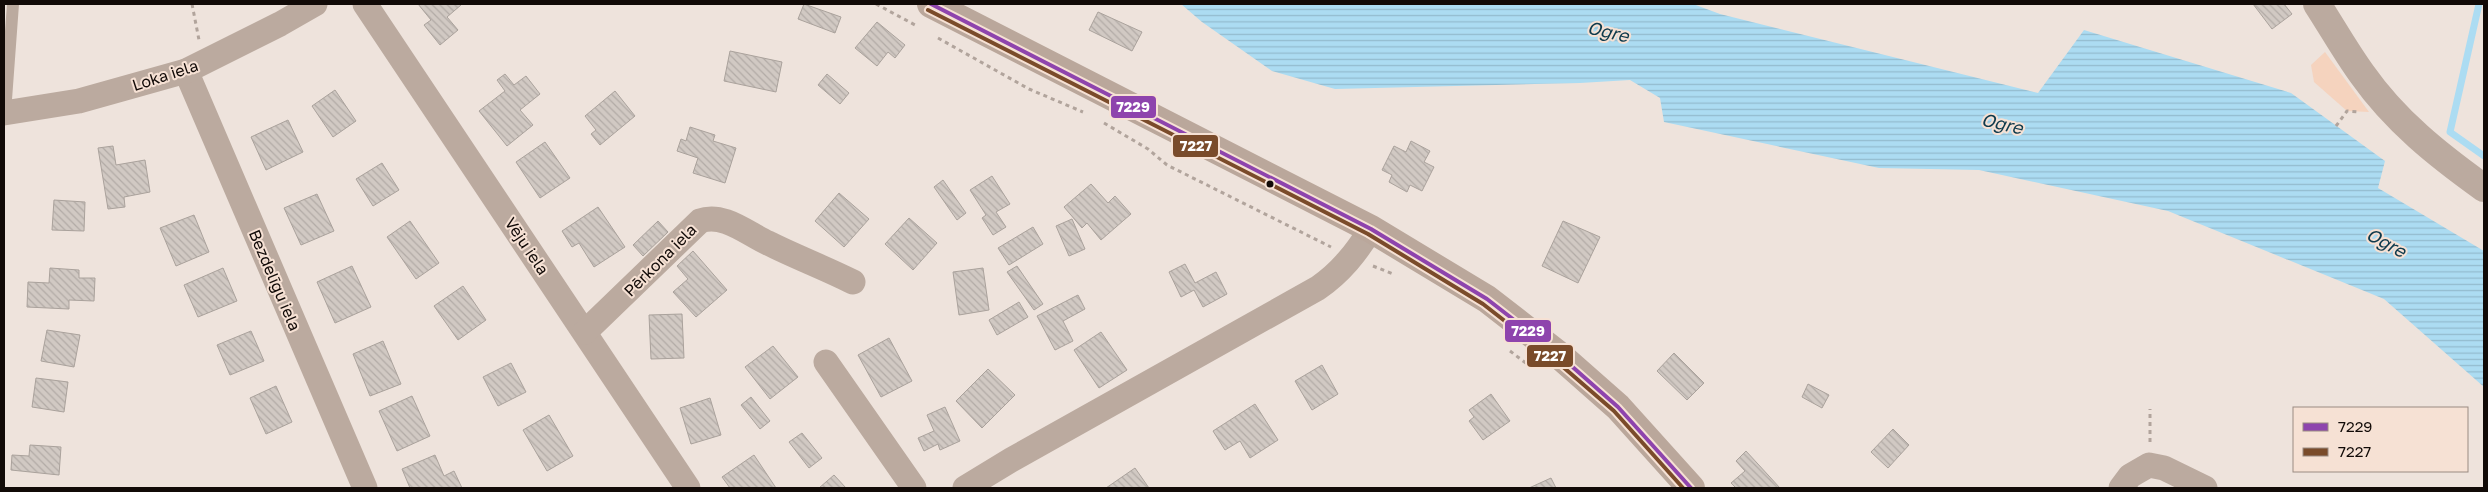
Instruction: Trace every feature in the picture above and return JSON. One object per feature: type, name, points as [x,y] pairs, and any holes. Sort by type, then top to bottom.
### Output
[{"type":"main road","points":[[931,4],[1371,229],[1487,299],[1544,343],[1618,407],[1691,488]]},
{"type":"street","name":"Loka iela","points":[[4,117],[79,101],[193,68],[315,4]]},
{"type":"street","name":"Vēju iela","points":[[365,4],[688,488]]},
{"type":"street","points":[[2317,4],[2362,74],[2383,101],[2423,142],[2484,188]]},
{"type":"street","name":"Bezdelīgu iela","points":[[193,68],[365,488]]},
{"type":"street","name":"Pērkona iela","points":[[585,332],[700,221],[707,218],[746,230],[768,243],[853,282]]},
{"type":"street","points":[[965,488],[1010,460],[1318,288],[1334,276],[1352,258],[1371,229]]},
{"type":"street","points":[[826,362],[914,488]]},
{"type":"street","points":[[2134,477],[2164,468],[2205,488]]},
{"type":"lane","points":[[4,117],[13,4]]},
{"type":"path","points":[[192,4],[199,37],[193,68]]},
{"type":"path","points":[[876,4],[924,30]]},
{"type":"path","points":[[931,34],[1029,89],[1091,116]]},
{"type":"path","points":[[2336,126],[2347,111]]},
{"type":"path","points":[[1100,120],[1148,149],[1167,166],[1352,258],[1398,276]]},
{"type":"path","points":[[1505,346],[1534,368]]},
{"type":"path","points":[[2134,477],[2150,410]]},
{"type":"shaded area","points":[[2325,52],[2369,112],[2347,111],[2314,82],[2311,65]]},
{"type":"water","name":"Ogre","points":[[1181,4],[1693,4],[1720,14],[2038,93],[2084,30],[2291,93],[2385,161],[2378,188],[2484,251],[2484,387],[2384,299],[2168,211],[1979,170],[1879,168],[1664,122],[1660,98],[1630,80],[1335,89],[1272,71],[1202,22]]},
{"type":"building","points":[[418,4],[460,4],[447,17],[458,30],[440,45],[424,25],[431,20]]},
{"type":"building","points":[[804,4],[841,17],[835,33],[798,19]]},
{"type":"building","points":[[2253,4],[2284,4],[2292,14],[2272,29]]},
{"type":"building","points":[[1098,12],[1142,32],[1132,51],[1089,30]]},
{"type":"building","points":[[877,22],[905,45],[895,58],[888,52],[877,66],[855,48]]},
{"type":"building","points":[[730,51],[782,62],[776,92],[724,81]]},
{"type":"building","points":[[505,74],[514,85],[526,76],[540,94],[520,110],[533,125],[507,146],[479,111],[505,91],[497,80]]},
{"type":"building","points":[[827,74],[849,93],[840,104],[818,85]]},
{"type":"building","points":[[335,90],[356,121],[333,137],[312,106]]},
{"type":"building","points":[[615,91],[635,116],[600,145],[591,134],[596,130],[585,116]]},
{"type":"building","points":[[288,120],[303,152],[266,170],[251,137]]},
{"type":"building","points":[[690,127],[715,135],[713,141],[736,148],[725,183],[693,173],[698,158],[677,151],[681,139],[686,141]]},
{"type":"building","points":[[1411,141],[1430,151],[1424,162],[1434,167],[1422,191],[1410,185],[1407,192],[1389,182],[1392,175],[1382,170],[1394,146],[1406,152]]},
{"type":"building","points":[[545,142],[570,178],[540,198],[516,162]]},
{"type":"building","points":[[113,146],[116,165],[145,160],[150,192],[124,197],[125,207],[108,209],[98,148]]},
{"type":"building","points":[[382,163],[399,190],[373,206],[356,179]]},
{"type":"building","points":[[992,176],[1010,204],[996,212],[1006,227],[993,235],[982,218],[986,215],[970,190]]},
{"type":"building","points":[[943,180],[966,213],[957,220],[934,187]]},
{"type":"building","points":[[1091,184],[1108,203],[1115,196],[1131,214],[1101,240],[1087,223],[1082,228],[1064,207]]},
{"type":"building","points":[[839,193],[869,219],[844,247],[815,221]]},
{"type":"building","points":[[317,194],[334,231],[301,245],[284,208]]},
{"type":"building","points":[[54,200],[85,202],[84,231],[52,230]]},
{"type":"building","points":[[598,207],[625,247],[594,267],[579,243],[572,247],[562,231]]},
{"type":"building","points":[[194,215],[209,252],[176,266],[160,228]]},
{"type":"building","points":[[909,218],[937,243],[913,270],[885,244]]},
{"type":"building","points":[[1072,219],[1085,249],[1069,256],[1056,226]]},
{"type":"building","points":[[410,221],[439,263],[416,279],[387,237]]},
{"type":"building","points":[[658,221],[668,232],[643,256],[633,245]]},
{"type":"building","points":[[1563,221],[1600,237],[1578,283],[1542,266]]},
{"type":"building","points":[[1033,227],[1043,244],[1009,265],[998,248]]},
{"type":"building","points":[[693,251],[727,290],[696,317],[673,292],[688,279],[677,266]]},
{"type":"building","points":[[1185,264],[1195,283],[1216,272],[1227,294],[1203,307],[1194,290],[1181,297],[1169,272]]},
{"type":"building","points":[[352,266],[371,307],[335,323],[317,282]]},
{"type":"building","points":[[1017,266],[1043,304],[1034,310],[1007,272]]},
{"type":"building","points":[[50,268],[79,270],[79,278],[95,278],[94,301],[69,300],[69,309],[27,307],[28,282],[49,283]]},
{"type":"building","points":[[223,268],[237,301],[198,317],[184,285]]},
{"type":"building","points":[[983,268],[989,310],[959,315],[953,272]]},
{"type":"building","points":[[463,286],[486,320],[458,340],[434,306]]},
{"type":"building","points":[[1078,295],[1085,309],[1063,321],[1073,341],[1055,350],[1037,316]]},
{"type":"building","points":[[1019,302],[1028,317],[997,335],[989,320]]},
{"type":"building","points":[[682,314],[684,358],[651,359],[649,315]]},
{"type":"building","points":[[47,330],[80,335],[74,367],[41,361]]},
{"type":"building","points":[[251,331],[264,361],[230,375],[217,345]]},
{"type":"building","points":[[1101,332],[1127,370],[1099,388],[1074,350]]},
{"type":"building","points":[[889,338],[912,381],[881,397],[858,355]]},
{"type":"building","points":[[383,341],[401,384],[370,396],[353,354]]},
{"type":"building","points":[[773,346],[798,377],[770,399],[745,367]]},
{"type":"building","points":[[1674,353],[1704,383],[1687,400],[1657,371]]},
{"type":"building","points":[[511,363],[526,392],[498,406],[483,377]]},
{"type":"building","points":[[1322,365],[1338,394],[1312,410],[1295,381]]},
{"type":"building","points":[[988,369],[1015,395],[982,428],[956,401]]},
{"type":"building","points":[[36,378],[68,382],[64,412],[32,407]]},
{"type":"building","points":[[1808,384],[1829,395],[1822,408],[1802,397]]},
{"type":"building","points":[[276,386],[292,422],[266,434],[250,398]]},
{"type":"building","points":[[1491,394],[1510,421],[1483,440],[1469,421],[1474,417],[1469,410]]},
{"type":"building","points":[[412,396],[430,436],[397,451],[379,411]]},
{"type":"building","points":[[751,397],[770,421],[760,429],[741,405]]},
{"type":"building","points":[[710,398],[721,435],[691,444],[680,408]]},
{"type":"building","points":[[1255,404],[1278,440],[1250,458],[1240,441],[1225,450],[1213,431]]},
{"type":"building","points":[[945,407],[960,441],[940,450],[938,444],[924,451],[918,438],[934,431],[927,415]]},
{"type":"building","points":[[549,415],[573,456],[547,471],[523,430]]},
{"type":"building","points":[[1893,429],[1909,445],[1888,468],[1871,452]]},
{"type":"building","points":[[802,433],[822,458],[809,468],[789,442]]},
{"type":"building","points":[[30,445],[61,447],[59,475],[11,470],[12,455],[29,456]]},
{"type":"building","points":[[1746,451],[1780,488],[1736,488],[1731,483],[1745,471],[1736,461]]},
{"type":"building","points":[[435,455],[444,476],[454,471],[462,488],[410,488],[402,469]]},
{"type":"building","points":[[754,455],[776,488],[730,488],[722,477]]},
{"type":"building","points":[[1135,468],[1149,488],[1106,488]]},
{"type":"building","points":[[834,475],[846,488],[819,488]]},
{"type":"building","points":[[1551,478],[1556,488],[1529,488]]},
{"type":"waterway","points":[[2479,4],[2450,132],[2484,156]]},
{"type":"transit line","name":"7229","points":[[931,4],[1371,229],[1487,299],[1559,355],[1618,407],[1691,488]]},
{"type":"transit line","name":"7227","points":[[928,10],[1368,234],[1483,304],[1555,360],[1614,411],[1683,488]]}]
